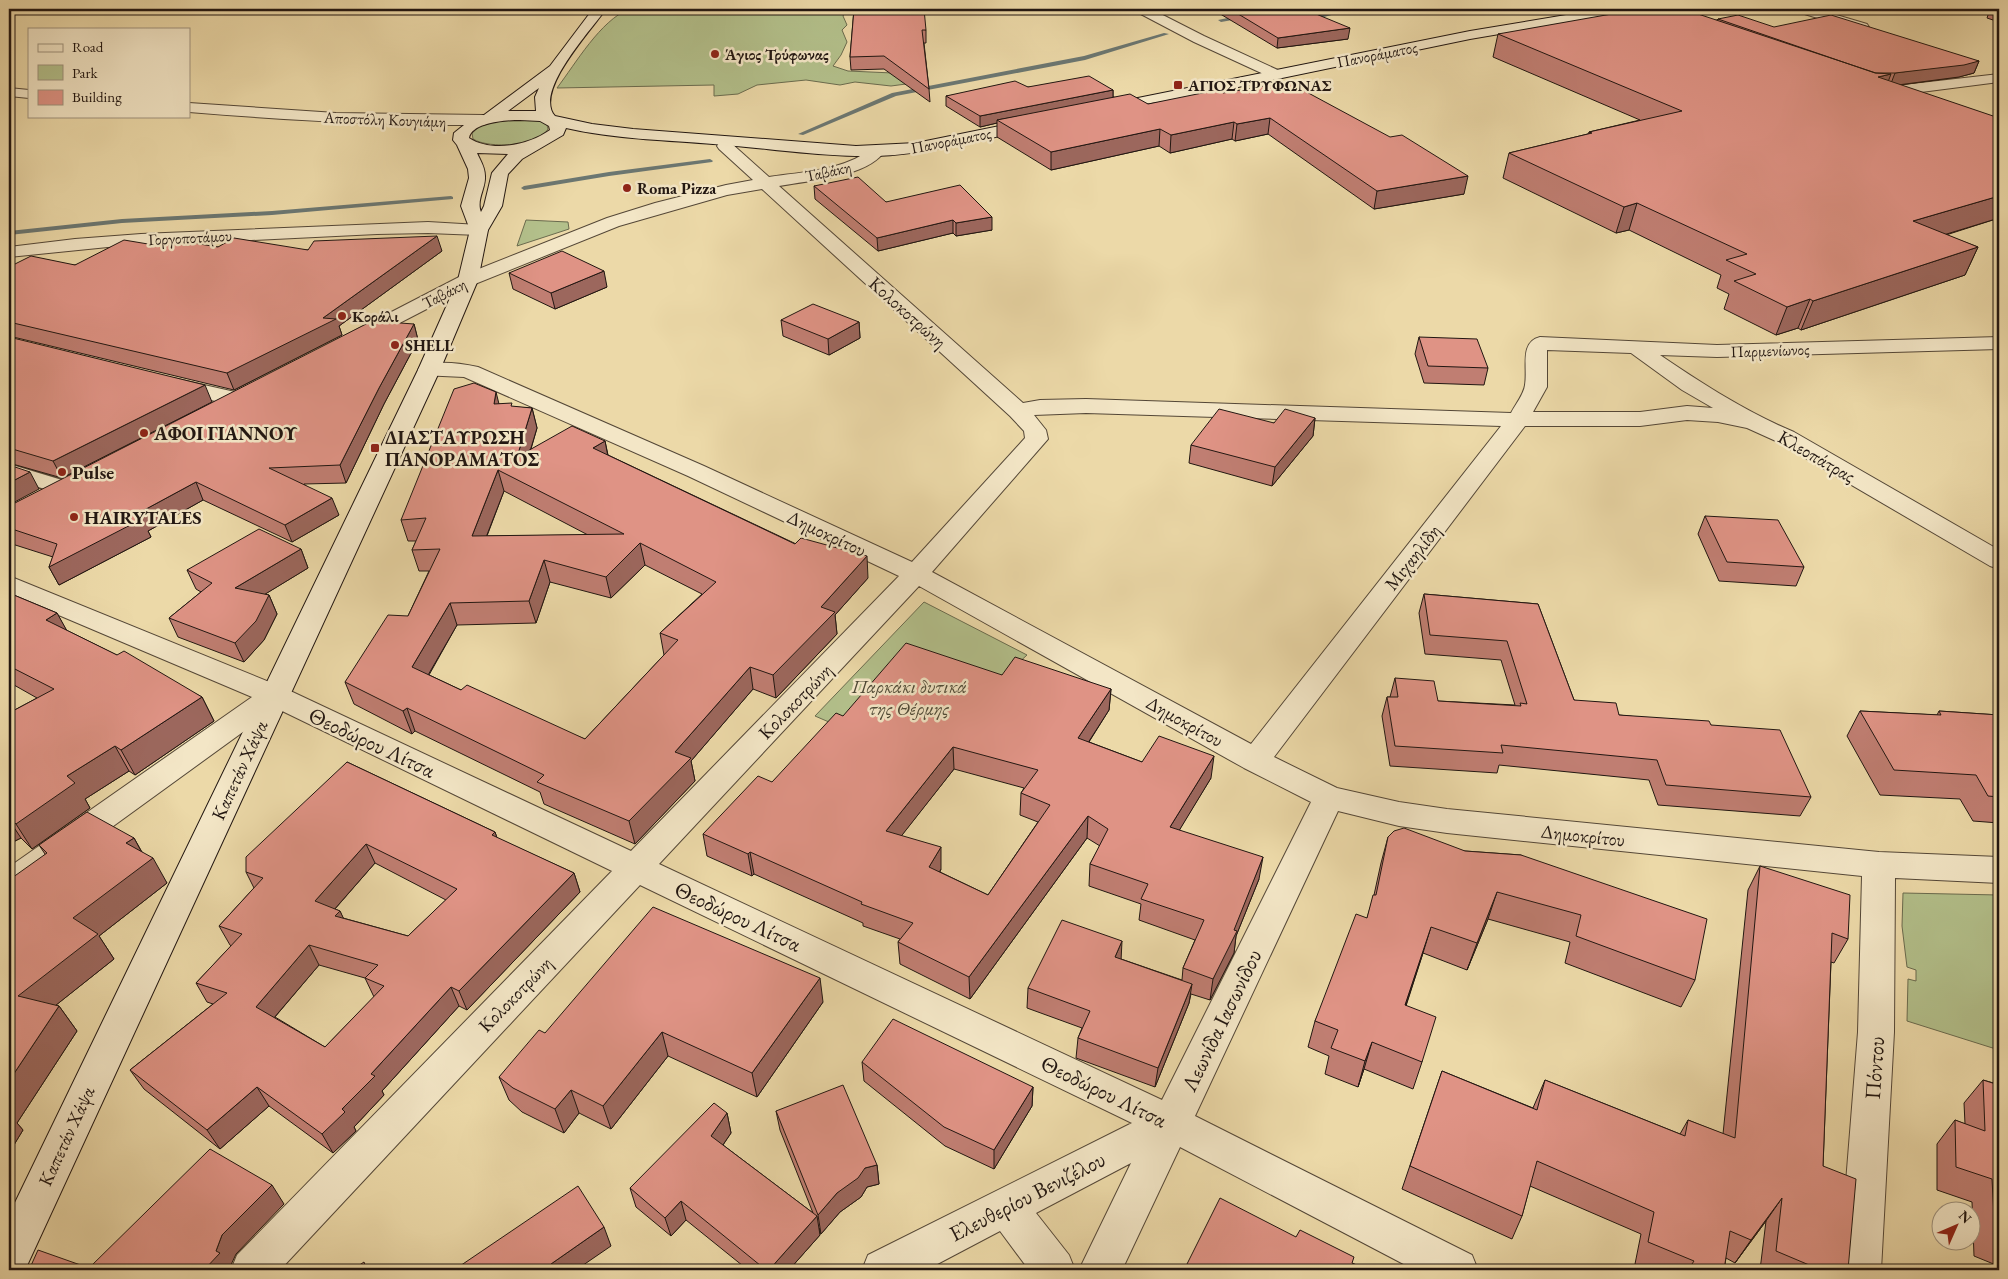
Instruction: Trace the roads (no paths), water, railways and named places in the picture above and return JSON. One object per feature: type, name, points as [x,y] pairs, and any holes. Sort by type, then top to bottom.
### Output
[{"type":"street","points":[[480,230],[472,199],[476,169],[461,135],[464,131],[486,120],[554,69],[600,9]]},
{"type":"street","points":[[1142,9],[1199,39],[1275,74]]},
{"type":"street","name":"Πανοράματος","points":[[1098,111],[1516,26],[1623,9]]},
{"type":"street","points":[[1803,9],[1877,32]]},
{"type":"street","points":[[1236,41],[1275,74]]},
{"type":"street","points":[[540,143],[557,132],[558,127],[542,110],[542,104],[554,69]]},
{"type":"street","points":[[1862,89],[1880,92],[1996,72]]},
{"type":"street","points":[[9,92],[28,94]]},
{"type":"street","name":"Αποστόλη Κουγιάμη","points":[[190,107],[398,121],[486,120],[520,115],[550,119]]},
{"type":"street","name":"Αποστόλη Κουγιάμη","points":[[286,115],[440,136],[477,148],[497,150],[540,143]]},
{"type":"street","name":"Πανοράματος","points":[[550,119],[581,127],[616,132],[729,140],[776,146]]},
{"type":"street","name":"Πανοράματος","points":[[540,143],[571,140],[877,151],[919,146],[1051,120]]},
{"type":"street","name":"Καπετάν Χάψα","points":[[9,1259],[429,370],[468,280],[480,230],[493,206],[500,173],[510,161],[523,151],[540,143]]},
{"type":"street","name":"Κολοκοτρώνη","points":[[252,1270],[916,574],[1037,439],[1035,430],[1018,411],[725,146]]},
{"type":"street","name":"Ταβάκη","points":[[332,350],[468,280],[644,212],[706,195],[852,166],[868,160],[877,151]]},
{"type":"street","name":"Γοργοποτάμου","points":[[372,229],[441,217],[472,199]]},
{"type":"street","name":"Γοργοποτάμου","points":[[9,252],[132,240],[372,229],[448,228],[480,230]]},
{"type":"street","points":[[9,270],[35,256],[45,247]]},
{"type":"street","name":"Παρμενίωνος","points":[[1540,343],[1744,351],[1999,343]]},
{"type":"street","name":"Μιχαηλίδη","points":[[1255,760],[1518,420],[1536,386],[1537,346],[1540,343]]},
{"type":"street","name":"Κλεοπάτρας","points":[[1637,348],[1690,385],[1754,423],[1786,437],[1999,560]]},
{"type":"street","name":"Δημοκρίτου","points":[[429,370],[460,370],[470,372],[696,471],[916,574],[1255,760],[1330,797],[1425,818],[1879,865],[1999,870]]},
{"type":"street","points":[[157,380],[245,395],[210,413]]},
{"type":"street","points":[[1018,411],[1040,407],[1086,406],[1518,420],[1543,418],[1640,419],[1686,413],[1718,415],[1754,423]]},
{"type":"street","points":[[9,471],[72,484]]},
{"type":"street","points":[[40,500],[72,484]]},
{"type":"street","name":"Θεοδώρου Λίτσα","points":[[9,584],[274,695],[1171,1123],[1457,1270]]},
{"type":"street","points":[[9,884],[274,695]]},
{"type":"street","name":"Λεωνίδα Ιασωνίδου","points":[[1100,1270],[1330,797]]},
{"type":"street","name":"Πόντου","points":[[1860,1270],[1876,1032],[1879,865]]},
{"type":"street","name":"Ελευθερίου Βενιζέλου","points":[[883,1270],[1171,1123]]},
{"type":"street","points":[[1007,1207],[1054,1270]]},
{"type":"waterway","points":[[1306,15],[1324,15],[1351,9]]},
{"type":"waterway","points":[[1221,20],[1242,17]]},
{"type":"waterway","points":[[801,134],[894,94],[1085,58],[1166,34]]},
{"type":"waterway","points":[[524,188],[609,174],[710,161]]},
{"type":"waterway","points":[[9,233],[122,221],[272,213],[451,198]]},
{"type":"place","name":"Άγιος Τρύφωνας","points":[[715,54]]},
{"type":"place","name":"ΑΓΙΟΣ ΤΡΥΦΩΝΑΣ","points":[[1178,85]]},
{"type":"place","name":"Roma Pizza","points":[[627,188]]},
{"type":"place","name":"Κοράλι","points":[[342,316]]},
{"type":"place","name":"SHELL","points":[[395,345]]},
{"type":"place","name":"ΑΦΟΙ ΓΙΑΝΝΟΥ","points":[[144,433]]},
{"type":"place","name":"ΔΙΑΣΤΑΥΡΩΣΗ ΠΑΝΟΡΑΜΑΤΟΣ","points":[[375,448]]},
{"type":"place","name":"Pulse","points":[[62,472]]},
{"type":"place","name":"HAIRYTALES","points":[[74,517]]},
{"type":"park label","name":"Παρκάκι δυτικά της Θέρμης","points":[[909,697]]}]
